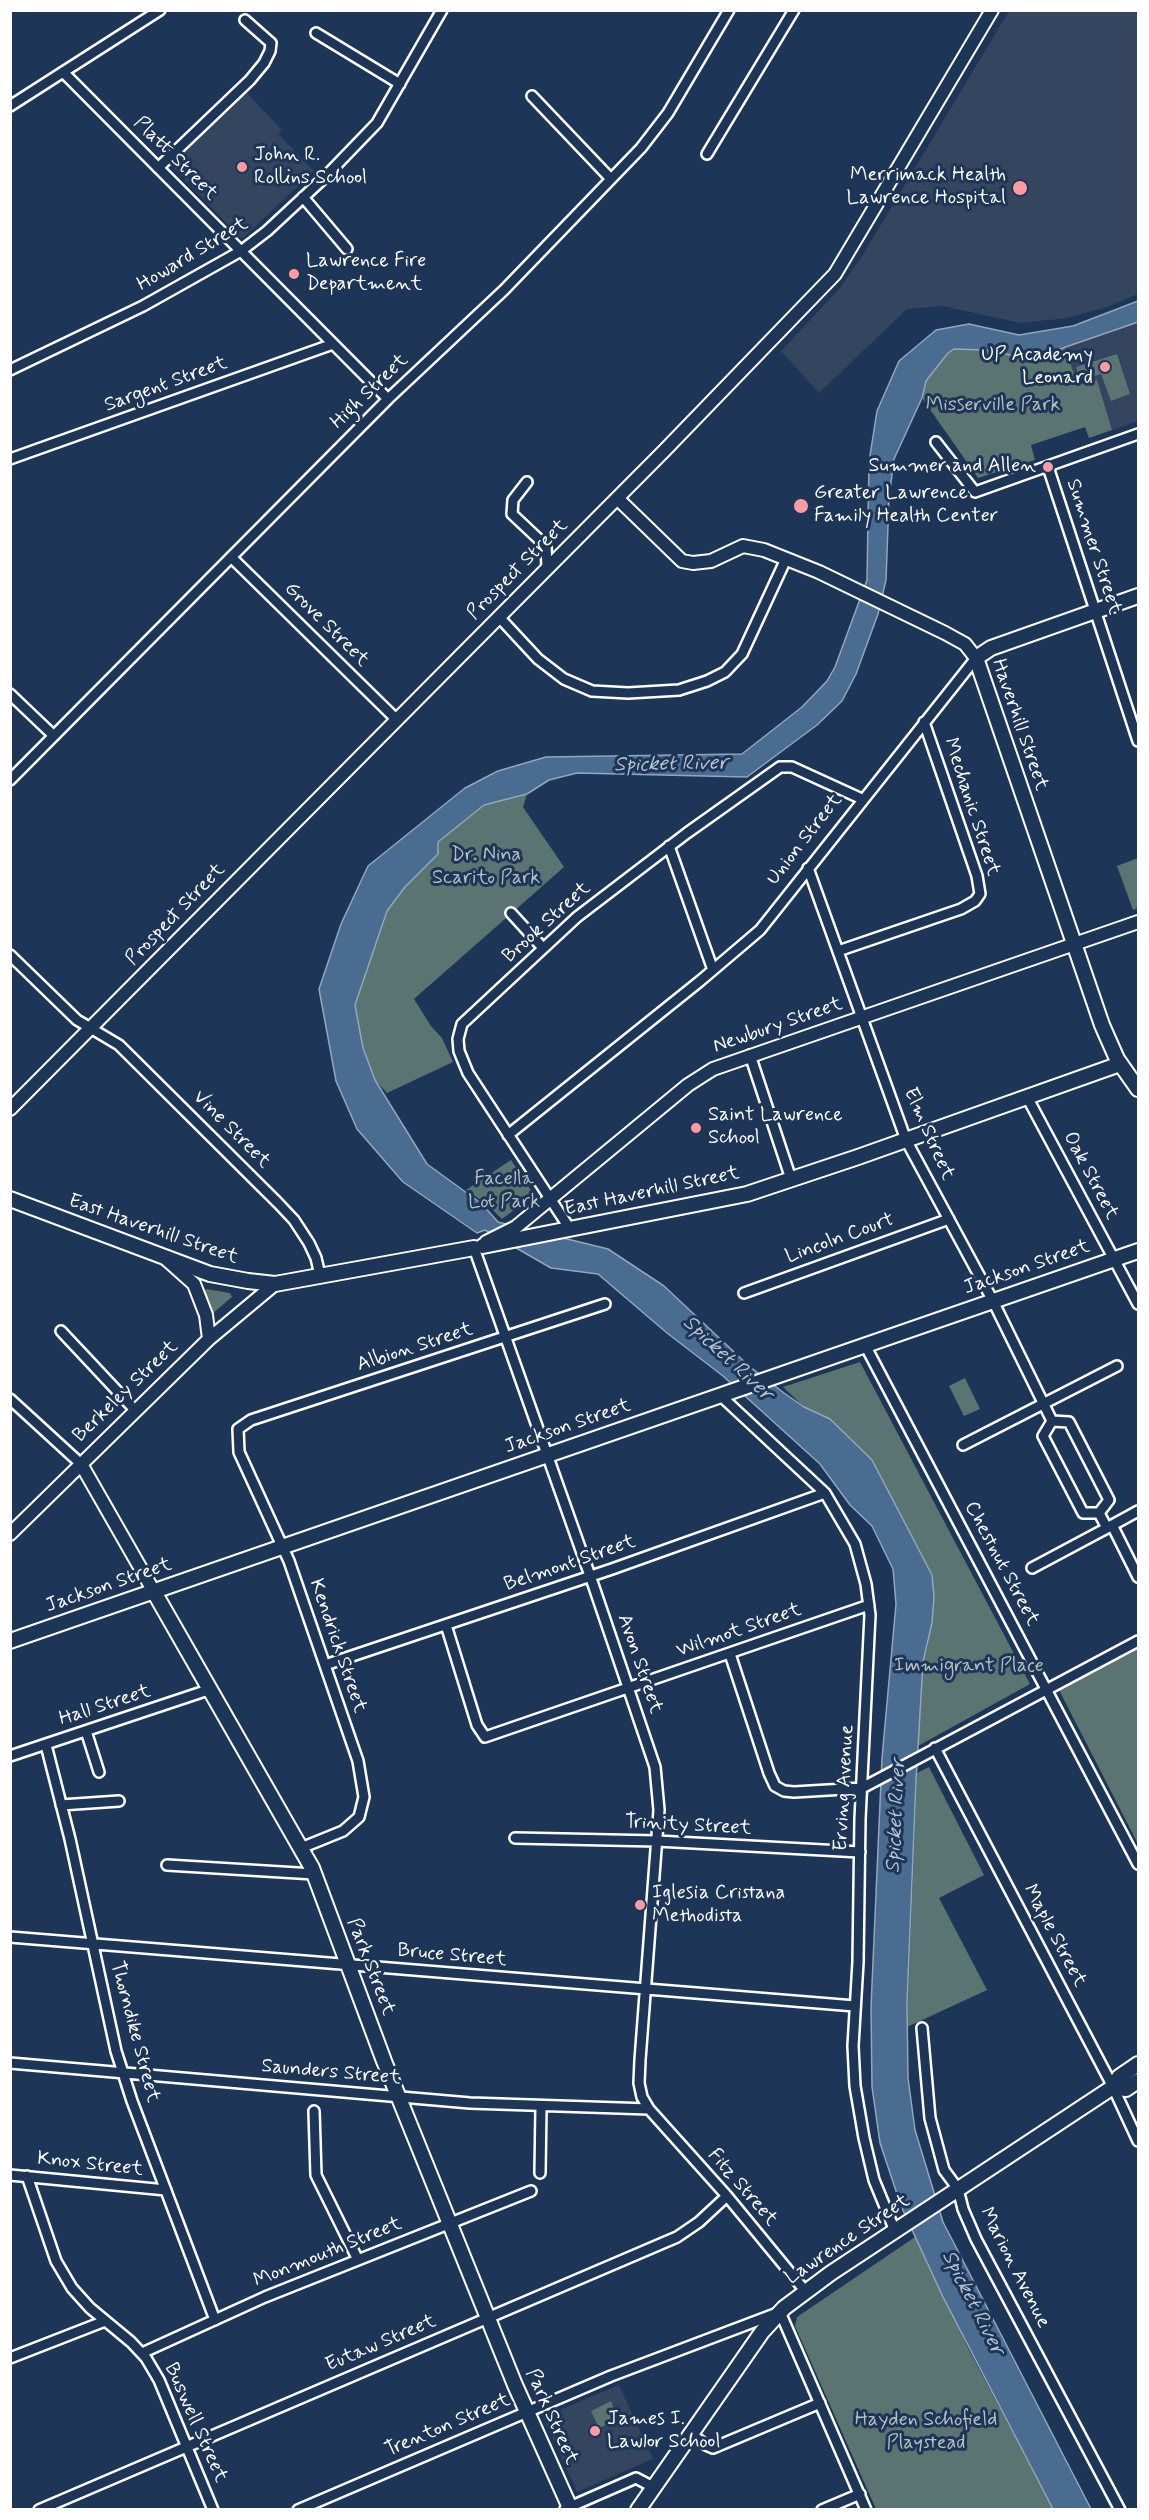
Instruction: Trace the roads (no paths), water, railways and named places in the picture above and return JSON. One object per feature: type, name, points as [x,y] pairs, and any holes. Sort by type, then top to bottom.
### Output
[{"type":"main road","name":"Union Street","points":[[976,658],[991,648],[1138,596]]},
{"type":"main road","name":"Haverhill Street","points":[[976,658],[1102,1025],[1120,1064],[1138,1089]]},
{"type":"main road","name":"East Haverhill Street","points":[[10,1199],[227,1279],[275,1284],[731,1198],[906,1140],[1120,1064]]},
{"type":"main road","name":"Jackson Street","points":[[10,1641],[1138,1251]]},
{"type":"main road","name":"Park Street","points":[[153,1590],[314,1874],[398,2097],[515,2385],[529,2411],[569,2509]]},
{"type":"main road","name":"Lawrence Street","points":[[638,2510],[762,2332],[780,2312],[899,2228],[1113,2087],[1119,2077],[1138,2064]]},
{"type":"main road","points":[[1113,2087],[1126,2089],[1138,2081]]},
{"type":"street","points":[[10,106],[160,10]]},
{"type":"street","name":"Howard Street","points":[[11,367],[143,306],[241,251],[303,197],[377,123],[442,10]]},
{"type":"street","name":"High Street","points":[[10,780],[388,399],[504,290],[651,137],[729,10]]},
{"type":"street","points":[[707,154],[794,10]]},
{"type":"street","name":"Prospect Street","points":[[10,1109],[617,498],[835,274],[992,10]]},
{"type":"street","points":[[158,168],[264,63],[271,43],[245,20]]},
{"type":"street","points":[[316,33],[400,84]]},
{"type":"street","name":"Platt Street","points":[[63,72],[388,399]]},
{"type":"street","points":[[532,96],[611,179]]},
{"type":"street","points":[[303,197],[347,249]]},
{"type":"street","name":"Sargent Street","points":[[10,459],[333,344]]},
{"type":"street","points":[[936,442],[975,492],[1138,434]]},
{"type":"street","name":"Summer Street","points":[[1048,467],[1138,741]]},
{"type":"street","points":[[527,482],[513,500],[512,514],[546,546],[547,568]]},
{"type":"street","name":"Haverhill Street","points":[[617,498],[682,561],[693,563],[711,561],[743,546],[764,550],[887,605],[965,644],[976,658]]},
{"type":"street","name":"Grove Street","points":[[231,557],[397,720]]},
{"type":"street","points":[[499,617],[538,659],[564,679],[592,691],[628,693],[679,690],[708,681],[725,672],[742,654],[786,559]]},
{"type":"street","name":"Union Street","points":[[508,1135],[760,930],[976,658]]},
{"type":"street","points":[[10,694],[54,736]]},
{"type":"street","name":"Mechanic Street","points":[[838,951],[961,909],[975,901],[980,894],[977,876],[924,722]]},
{"type":"street","name":"Brook Street","points":[[565,1230],[468,1073],[459,1051],[458,1039],[462,1024],[577,917],[669,846],[780,767],[792,767],[862,799]]},
{"type":"street","points":[[669,846],[713,970]]},
{"type":"street","name":"Elm Street","points":[[808,868],[906,1140],[993,1301],[1052,1420]]},
{"type":"street","points":[[511,913],[543,948]]},
{"type":"street","name":"Newbury Street","points":[[480,1246],[516,1227],[688,1085],[713,1069],[1138,922]]},
{"type":"street","name":"Vine Street","points":[[10,956],[77,1020],[119,1045],[278,1203],[294,1220],[309,1243],[320,1275]]},
{"type":"street","points":[[750,1055],[791,1179]]},
{"type":"street","name":"Oak Street","points":[[1027,1097],[1138,1304]]},
{"type":"street","name":"Lincoln Court","points":[[744,1293],[949,1220]]},
{"type":"street","name":"Avon Street","points":[[480,1246],[506,1337],[654,1767],[659,1810],[639,2083],[642,2097],[649,2109]]},
{"type":"street","points":[[165,1258],[194,1284],[206,1315],[208,1339]]},
{"type":"street","name":"Berkeley Street","points":[[10,1534],[208,1339],[275,1284]]},
{"type":"street","name":"Albion Street","points":[[238,1429],[251,1420],[604,1304]]},
{"type":"street","points":[[61,1330],[135,1410]]},
{"type":"street","name":"Chestnut Street","points":[[865,1345],[1138,1864]]},
{"type":"street","points":[[963,1445],[1117,1366]]},
{"type":"street","name":"Erving Avenue","points":[[725,1394],[825,1493],[855,1544],[869,1605],[853,2046],[855,2086],[874,2180],[899,2228]]},
{"type":"street","points":[[10,1399],[81,1464]]},
{"type":"street","points":[[1099,1513],[1108,1500],[1069,1422],[1052,1420],[1043,1436],[1083,1513],[1099,1513],[1110,1526],[1138,1576]]},
{"type":"street","name":"Kendrick Street","points":[[238,1429],[239,1452],[283,1547],[358,1761],[364,1797],[360,1817],[343,1832],[301,1848]]},
{"type":"street","name":"Park Street","points":[[81,1464],[153,1590]]},
{"type":"street","name":"Belmont Street","points":[[325,1665],[590,1576],[825,1493]]},
{"type":"street","points":[[1032,1568],[1138,1511]]},
{"type":"street","name":"Wilmot Street","points":[[446,1625],[477,1725],[485,1737],[869,1605]]},
{"type":"street","points":[[730,1654],[775,1786],[783,1791],[794,1792],[862,1788],[1138,1641]]},
{"type":"street","name":"Hall Street","points":[[10,1756],[211,1689]]},
{"type":"street","points":[[86,1731],[99,1772]]},
{"type":"street","name":"Thorndike Street","points":[[46,1745],[123,2073],[215,2320]]},
{"type":"street","name":"Maple Street","points":[[935,1748],[1113,2087],[1138,2141]]},
{"type":"street","points":[[61,1805],[119,1801]]},
{"type":"street","name":"Trinity Street","points":[[514,1838],[657,1841],[860,1852]]},
{"type":"street","points":[[167,1865],[314,1874]]},
{"type":"street","name":"Bruce Street","points":[[10,1937],[855,2006]]},
{"type":"street","name":"Marion Avenue","points":[[922,2028],[930,2118],[944,2170],[958,2189],[963,2209],[976,2239],[1120,2510]]},
{"type":"street","name":"Saunders Street","points":[[10,2063],[398,2097],[542,2107],[649,2109]]},
{"type":"street","points":[[540,2172],[542,2107]]},
{"type":"street","name":"Fitz Street","points":[[649,2109],[727,2196],[806,2292]]},
{"type":"street","points":[[314,2111],[316,2175],[358,2260]]},
{"type":"street","name":"Knox Street","points":[[10,2175],[166,2190]]},
{"type":"street","name":"Buswell Street","points":[[27,2176],[56,2261],[72,2288],[105,2321],[132,2342],[159,2380],[213,2510]]},
{"type":"street","name":"Monmouth Street","points":[[142,2353],[358,2260],[531,2191]]},
{"type":"street","name":"Eutaw Street","points":[[39,2510],[677,2237],[699,2222],[727,2196]]},
{"type":"street","points":[[780,2312],[867,2510]]},
{"type":"street","name":"Trenton Street","points":[[298,2510],[611,2376],[780,2312]]},
{"type":"street","points":[[10,2358],[105,2321]]},
{"type":"street","points":[[690,2433],[713,2448],[820,2403]]},
{"type":"street","points":[[569,2509],[636,2478],[653,2487]]},
{"type":"street","points":[[822,2510],[860,2494]]},
{"type":"water","name":"Spicket River","points":[[1138,301],[1138,322],[1031,359],[985,350],[954,349],[948,353],[926,381],[922,398],[894,459],[889,498],[886,580],[878,614],[856,674],[842,701],[817,725],[747,777],[577,773],[549,780],[527,794],[484,805],[438,842],[438,854],[405,887],[387,911],[355,1005],[363,1048],[375,1080],[427,1164],[482,1204],[498,1222],[608,1249],[664,1286],[749,1366],[784,1393],[804,1407],[830,1419],[872,1460],[932,1575],[934,1597],[932,1623],[923,1662],[916,1781],[907,2004],[908,2078],[915,2130],[943,2222],[1091,2509],[1053,2509],[943,2297],[901,2206],[880,2143],[872,2087],[871,2007],[882,1758],[896,1604],[893,1569],[872,1526],[850,1505],[820,1464],[723,1376],[667,1333],[598,1274],[551,1268],[485,1230],[477,1233],[403,1182],[357,1129],[336,1081],[319,989],[341,924],[368,866],[465,788],[498,771],[546,757],[742,754],[802,707],[827,681],[835,667],[867,580],[869,462],[877,411],[899,361],[936,330],[969,324],[1019,335],[1073,326]]},
{"type":"place","name":"John R. Rollins School","points":[[242,167]]},
{"type":"place","name":"Merrimack Health Lawrence Hospital","points":[[1020,188]]},
{"type":"place","name":"Lawrence Fire Department","points":[[294,274]]},
{"type":"place","name":"UP Academy Leonard","points":[[1105,367]]},
{"type":"place","name":"Summer and Allen","points":[[1048,467]]},
{"type":"place","name":"Greater Lawrence Family Health Center","points":[[801,506]]},
{"type":"place","name":"Saint Lawrence School","points":[[696,1128]]},
{"type":"place","name":"Iglesia Cristana Methodista","points":[[640,1905]]},
{"type":"place","name":"James I. Lawlor School","points":[[595,2431]]},
{"type":"park label","name":"Misserville Park","points":[[993,406]]},
{"type":"park label","name":"Dr. Nina Scarito Park","points":[[486,868]]},
{"type":"park label","name":"Facella Lot Park","points":[[504,1192]]},
{"type":"park label","name":"Immigrant Place","points":[[969,1667]]},
{"type":"park label","name":"Hayden Schofield Playstead","points":[[926,2432]]}]
